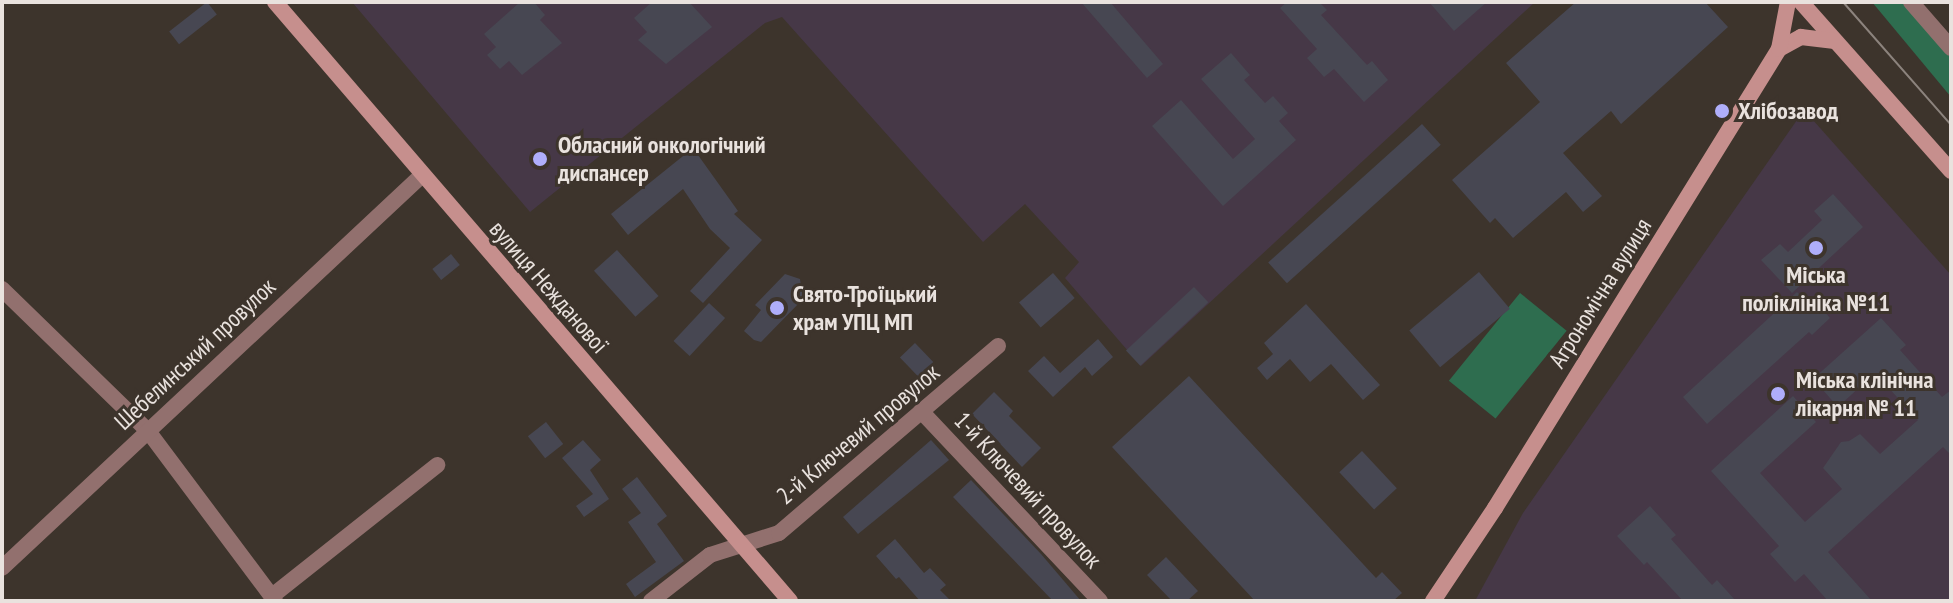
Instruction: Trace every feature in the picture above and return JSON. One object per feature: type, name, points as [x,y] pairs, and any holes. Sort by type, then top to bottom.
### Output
[{"type":"street","name":"вулиця Нежданової","points":[[275,2],[421,176],[790,601]]},
{"type":"street","name":"Агрономічна вулиця","points":[[1433,601],[1495,508],[1779,49],[1788,2]]},
{"type":"street","points":[[1801,2],[1951,171]]},
{"type":"street","points":[[1911,2],[1951,48]]},
{"type":"street","points":[[1779,49],[1801,37],[1835,41]]},
{"type":"street","name":"Шебелинський провулок","points":[[2,568],[421,176]]},
{"type":"street","points":[[2,289],[148,431],[274,599],[437,465]]},
{"type":"street","name":"2-й Ключевий провулок","points":[[651,601],[710,555],[779,533],[998,346]]},
{"type":"street","name":"1-й Ключевий провулок","points":[[921,411],[1100,601]]},
{"type":"shaded area","points":[[352,2],[1535,2],[1141,366],[1065,278],[1079,262],[1025,204],[983,242],[782,17],[765,23],[530,212]]},
{"type":"shaded area","name":"Міська клінічна лікарня № 11","points":[[1804,110],[1951,275],[1951,601],[1475,601],[1523,513]]},
{"type":"green space","points":[[1872,2],[1903,2],[1951,56],[1951,97]]},
{"type":"green space","points":[[1520,293],[1567,331],[1496,419],[1449,381]]},
{"type":"building","points":[[207,2],[217,15],[179,44],[169,32]]},
{"type":"building","points":[[520,2],[534,2],[545,15],[540,20],[562,43],[522,75],[509,61],[500,69],[487,55],[496,47],[484,34]]},
{"type":"building","points":[[652,2],[689,2],[712,27],[666,64],[638,40],[647,32],[634,18]]},
{"type":"building","points":[[1081,2],[1110,2],[1163,64],[1147,78]]},
{"type":"building","points":[[1287,2],[1319,2],[1327,10],[1321,15],[1367,65],[1372,61],[1388,80],[1364,102],[1334,69],[1324,77],[1307,58],[1317,49],[1280,8]]},
{"type":"building","points":[[1429,2],[1487,2],[1454,31]]},
{"type":"building","points":[[1576,2],[1705,2],[1728,27],[1621,124],[1611,111],[1563,153],[1602,196],[1583,212],[1566,192],[1513,238],[1495,218],[1490,223],[1452,180],[1540,102],[1506,63]]},
{"type":"building","points":[[1231,53],[1250,75],[1244,80],[1265,103],[1273,96],[1288,113],[1279,121],[1296,140],[1223,206],[1152,126],[1181,100],[1233,159],[1255,139],[1201,79]]},
{"type":"building","points":[[1422,124],[1441,145],[1287,283],[1268,263]]},
{"type":"building","points":[[693,148],[738,211],[734,214],[762,240],[703,303],[690,291],[730,248],[710,229],[683,189],[628,235],[611,214]]},
{"type":"building","name":"Міська поліклініка №11","points":[[1833,194],[1863,227],[1792,293],[1761,260],[1780,244],[1788,252],[1822,220],[1814,211]]},
{"type":"building","points":[[617,250],[658,296],[635,317],[594,271]]},
{"type":"building","points":[[451,254],[460,265],[441,280],[432,269]]},
{"type":"building","points":[[1479,272],[1510,309],[1440,367],[1409,330]]},
{"type":"building","points":[[1053,273],[1075,298],[1041,327],[1019,303]]},
{"type":"building","name":"Свято-Троїцький храм УПЦ МП","points":[[785,274],[800,279],[803,299],[761,342],[754,340],[744,331],[761,310],[755,305]]},
{"type":"building","points":[[1194,287],[1208,302],[1140,366],[1126,350]]},
{"type":"building","points":[[1797,292],[1812,309],[1818,304],[1830,318],[1812,335],[1809,332],[1707,424],[1683,397]]},
{"type":"building","points":[[709,303],[725,318],[690,356],[674,341]]},
{"type":"building","points":[[1306,304],[1380,385],[1363,400],[1331,364],[1310,382],[1290,359],[1267,380],[1257,368],[1273,354],[1264,343]]},
{"type":"building","points":[[1881,318],[1906,345],[1900,350],[1942,397],[1951,390],[1951,455],[1943,447],[1828,552],[1872,601],[1828,601],[1804,574],[1795,582],[1770,554],[1779,546],[1711,471],[1793,396],[1816,422],[1760,473],[1805,522],[1842,489],[1823,468],[1841,442],[1860,434],[1880,454],[1918,420],[1875,373],[1838,407],[1813,379]]},
{"type":"building","points":[[1098,339],[1113,357],[1092,376],[1085,367],[1053,397],[1028,371],[1044,356],[1060,373]]},
{"type":"building","points":[[915,343],[934,363],[919,378],[900,358]]},
{"type":"building","points":[[1189,376],[1376,578],[1382,572],[1402,593],[1393,601],[1255,601],[1112,447]]},
{"type":"building","points":[[994,392],[1013,411],[1009,416],[1041,448],[1022,467],[972,414]]},
{"type":"building","points":[[546,422],[563,444],[545,458],[528,436]]},
{"type":"building","points":[[583,440],[601,460],[590,470],[609,499],[584,517],[576,506],[593,494],[562,458]]},
{"type":"building","points":[[931,440],[949,460],[858,534],[843,517]]},
{"type":"building","points":[[1362,451],[1397,488],[1374,509],[1339,472]]},
{"type":"building","points":[[637,477],[667,516],[657,524],[684,561],[635,597],[626,584],[656,562],[628,522],[641,513],[622,489]]},
{"type":"building","points":[[971,480],[1081,601],[1053,601],[953,497]]},
{"type":"building","points":[[1650,506],[1676,535],[1671,539],[1712,585],[1717,580],[1736,601],[1683,601],[1647,562],[1644,565],[1617,536]]},
{"type":"building","points":[[895,539],[924,573],[930,568],[946,585],[940,590],[951,601],[920,601],[899,577],[896,579],[876,556]]},
{"type":"building","points":[[1166,557],[1198,591],[1187,601],[1172,601],[1147,575]]},
{"type":"tram line","points":[[1843,2],[1951,125]]},
{"type":"place","name":"Хлібозавод","points":[[1722,111]]},
{"type":"place","name":"Обласний онкологічний диспансер","points":[[540,159]]},
{"type":"place","name":"Міська поліклініка №11","points":[[1816,248]]},
{"type":"place","name":"Свято-Троїцький храм УПЦ МП","points":[[777,308]]},
{"type":"place","name":"Міська клінічна лікарня № 11","points":[[1778,394]]}]
